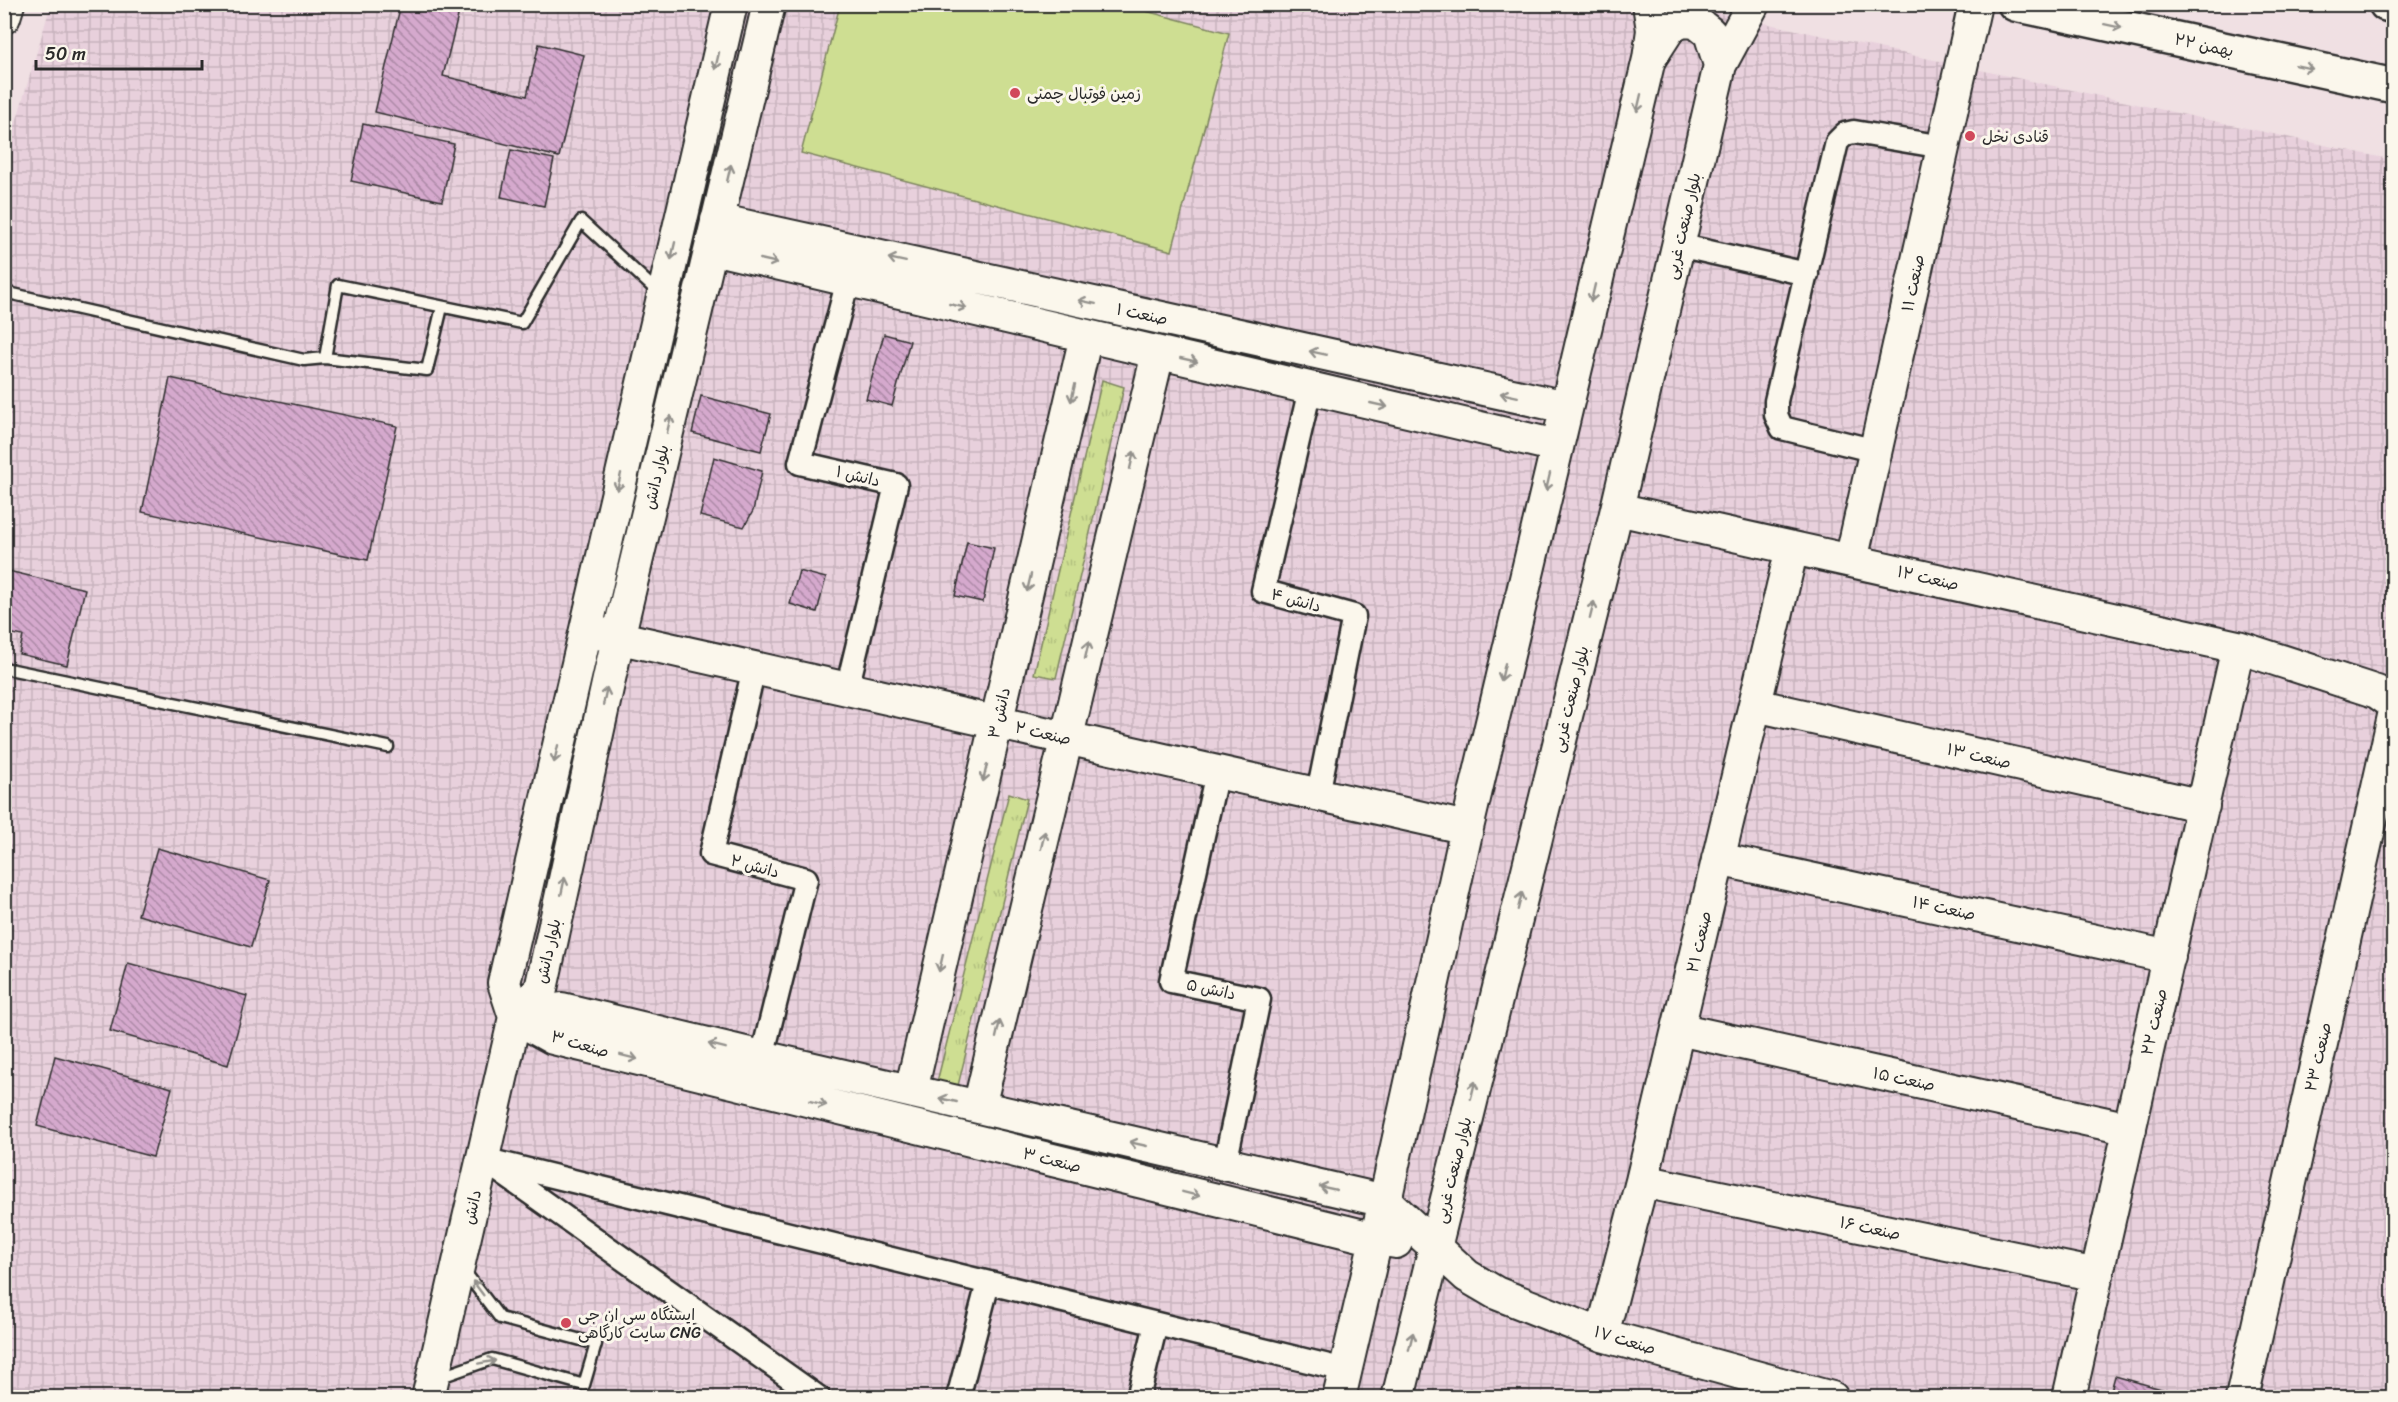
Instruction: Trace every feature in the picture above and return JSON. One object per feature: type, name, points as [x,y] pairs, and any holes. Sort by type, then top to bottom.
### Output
[{"type":"highway","name":"۲۲ بهمن","points":[[2015,4],[2394,86]]},
{"type":"highway","points":[[2386,4],[2394,6]]},
{"type":"street","points":[[4,18],[8,4]]},
{"type":"street","points":[[515,1017],[504,982],[730,4]]},
{"type":"street","name":"بلوار دانش","points":[[515,1017],[541,989],[618,638],[769,4]]},
{"type":"street","points":[[483,1159],[1156,1324],[1342,1384],[1385,1201],[1467,828],[1649,59],[1653,30],[1649,4]]},
{"type":"street","name":"بلوار صنعت غربی","points":[[1398,1398],[1617,509],[1720,65],[1753,4]]},
{"type":"street","name":"صنعت ۱۱","points":[[1851,561],[1975,4]]},
{"type":"street","points":[[1649,59],[1670,27],[1683,21],[1696,22],[1710,33],[1720,65]]},
{"type":"street","points":[[1876,451],[1782,428],[1776,415],[1776,401],[1837,142],[1845,134],[1854,132],[1943,147]]},
{"type":"street","name":"صنعت ۱","points":[[715,234],[848,280],[1557,446]]},
{"type":"street","name":"صنعت ۱","points":[[715,234],[1566,408]]},
{"type":"street","points":[[1678,245],[1807,274]]},
{"type":"street","name":"دانش ۱","points":[[847,689],[896,485],[800,463],[848,280]]},
{"type":"street","points":[[662,296],[697,304]]},
{"type":"street","name":"دانش ۳","points":[[911,1091],[1086,336]]},
{"type":"street","points":[[979,1107],[1158,353]]},
{"type":"street","name":"دانش ۴","points":[[1310,388],[1263,591],[1354,616],[1318,794]]},
{"type":"street","name":"صنعت ۱۲","points":[[1617,509],[2238,647],[2378,692],[2394,704]]},
{"type":"street","name":"صنعت ۲۱","points":[[1602,1335],[1642,1181],[1792,548]]},
{"type":"street","name":"صنعت ۲","points":[[584,630],[1467,828]]},
{"type":"street","name":"صنعت ۲۲","points":[[2069,1398],[2238,647]]},
{"type":"street","name":"دانش ۲","points":[[754,668],[711,854],[806,879],[762,1057]]},
{"type":"street","name":"صنعت ۱۳","points":[[1755,705],[2203,806]]},
{"type":"street","name":"صنعت ۲۳","points":[[2242,1398],[2394,716]]},
{"type":"street","name":"دانش ۵","points":[[1217,772],[1172,981],[1259,999],[1225,1164]]},
{"type":"street","name":"صنعت ۱۴","points":[[1719,859],[2169,957]]},
{"type":"street","name":"صنعت ۳","points":[[515,1017],[562,1009],[1385,1201]]},
{"type":"street","name":"صنعت ۳","points":[[515,1017],[553,1038],[1376,1239],[1434,1246]]},
{"type":"street","name":"دانش","points":[[430,1389],[515,1017]]},
{"type":"street","name":"صنعت ۱۵","points":[[1678,1029],[2130,1129]]},
{"type":"street","points":[[483,1159],[819,1398]]},
{"type":"street","name":"صنعت ۱۶","points":[[1642,1181],[2097,1275]]},
{"type":"street","name":"صنعت ۱۷","points":[[1385,1201],[1467,1276],[1497,1293],[1602,1335],[1832,1398]]},
{"type":"street","points":[[958,1398],[988,1283]]},
{"type":"street","points":[[1138,1398],[1156,1324]]},
{"type":"lane","points":[[325,357],[338,285],[522,323],[581,221],[662,296]]},
{"type":"lane","points":[[4,292],[304,360],[325,357],[427,370],[442,307]]},
{"type":"lane","points":[[4,668],[388,747]]},
{"type":"lane","points":[[430,1389],[492,1359],[584,1385],[596,1344],[500,1318],[459,1263]]},
{"type":"shaded area","points":[[51,4],[1682,5],[2393,160],[2393,1397],[5,1397],[4,163]]},
{"type":"green space","name":"زمین فوتبال چمنی","points":[[840,5],[1123,5],[1229,33],[1172,251],[801,153]]},
{"type":"green space","points":[[1102,380],[1124,387],[1056,678],[1034,674]]},
{"type":"green space","points":[[1009,793],[1027,799],[957,1090],[936,1086]]},
{"type":"building","points":[[401,4],[461,4],[443,76],[527,96],[539,44],[584,55],[559,157],[375,112]]},
{"type":"building","points":[[363,124],[454,144],[442,201],[351,181]]},
{"type":"building","points":[[511,150],[554,159],[544,206],[501,197]]},
{"type":"building","points":[[884,334],[910,341],[892,406],[866,399]]},
{"type":"building","points":[[170,378],[397,426],[368,560],[142,512]]},
{"type":"building","points":[[701,396],[771,414],[761,451],[692,433]]},
{"type":"building","points":[[714,457],[762,471],[753,511],[744,527],[700,516]]},
{"type":"building","points":[[967,542],[994,548],[983,602],[955,596]]},
{"type":"building","points":[[4,570],[85,589],[67,665],[19,654],[23,636],[4,632]]},
{"type":"building","points":[[799,571],[826,578],[817,612],[790,604]]},
{"type":"building","points":[[157,848],[270,880],[251,947],[138,915]]},
{"type":"building","points":[[128,963],[247,996],[228,1065],[110,1031]]},
{"type":"building","points":[[55,1056],[172,1088],[153,1157],[37,1126]]},
{"type":"building","points":[[2115,1376],[2165,1390],[2162,1398],[2109,1398]]},
{"type":"place","name":"زمین فوتبال چمنی","points":[[1015,93]]},
{"type":"place","name":"قنادی نخل","points":[[1970,136]]},
{"type":"place","name":"ایستگاه سی ان جی سایت کارگاهی CNG","points":[[566,1323]]}]
